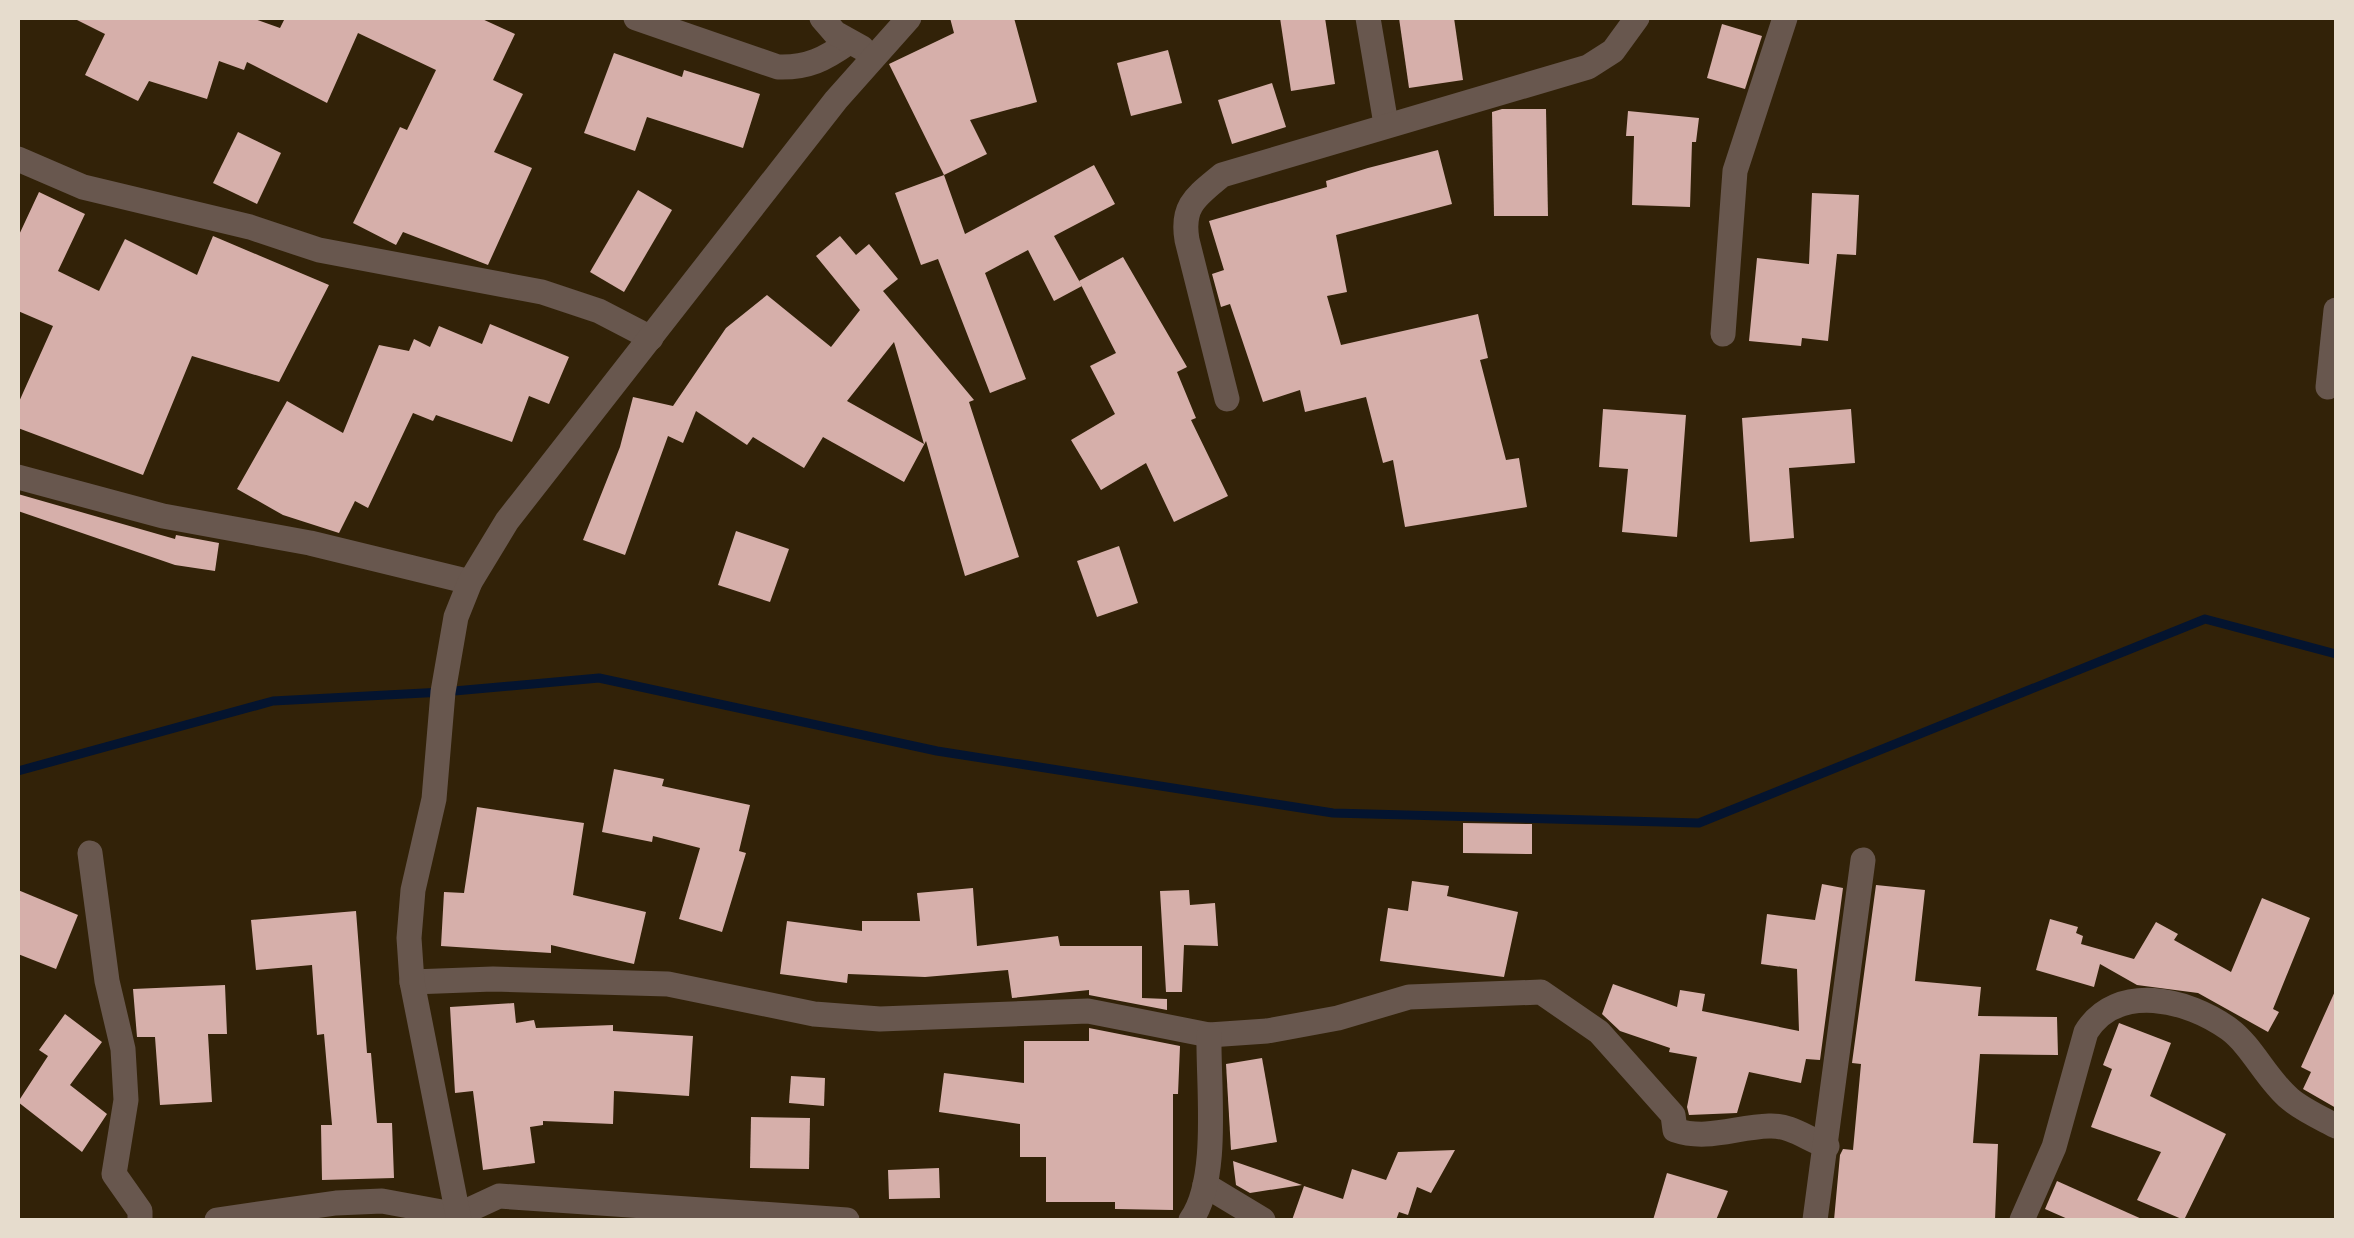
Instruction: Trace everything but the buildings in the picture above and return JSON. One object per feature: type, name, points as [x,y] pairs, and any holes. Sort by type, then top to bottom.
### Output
[{"type":"street","points":[[636,18],[778,67],[800,68],[823,61],[849,42]]},
{"type":"street","points":[[822,18],[849,42],[876,54]]},
{"type":"street","points":[[458,1218],[412,982],[413,890],[434,799],[443,692],[456,617],[470,582],[506,521],[876,54],[909,18]]},
{"type":"street","points":[[1368,18],[1386,124]]},
{"type":"street","points":[[1226,399],[1187,240],[1183,219],[1188,204],[1222,176],[1386,124],[1588,67],[1613,51],[1637,18]]},
{"type":"street","points":[[1723,334],[1735,171],[1785,18]]},
{"type":"street","points":[[18,159],[83,186],[234,222],[319,250],[542,292],[599,311],[650,338]]},
{"type":"street","points":[[2328,387],[2336,310]]},
{"type":"street","points":[[18,477],[163,516],[310,543],[470,582]]},
{"type":"street","points":[[90,854],[108,981],[123,1050],[126,1100],[114,1174],[140,1211],[140,1220]]},
{"type":"street","points":[[1816,1220],[1863,860]]},
{"type":"street","points":[[412,982],[493,979],[668,984],[814,1014],[880,1019],[1088,1010],[1208,1035],[1320,1021],[1409,997],[1542,992],[1599,1032],[1673,1116],[1676,1130],[1693,1137],[1770,1126],[1793,1128],[1827,1146]]},
{"type":"street","points":[[2022,1220],[2054,1147],[2086,1032],[2095,1018],[2120,1000],[2156,1001],[2200,1013],[2231,1031],[2294,1103],[2336,1126]]},
{"type":"street","points":[[1191,1220],[1204,1200],[1208,1035]]},
{"type":"street","points":[[1205,1185],[1263,1220]]},
{"type":"street","points":[[217,1220],[367,1202],[458,1218],[499,1196],[848,1220]]},
{"type":"waterway","points":[[18,771],[273,701],[599,678],[937,751],[1333,813],[1699,823],[2205,619],[2336,654]]}]
